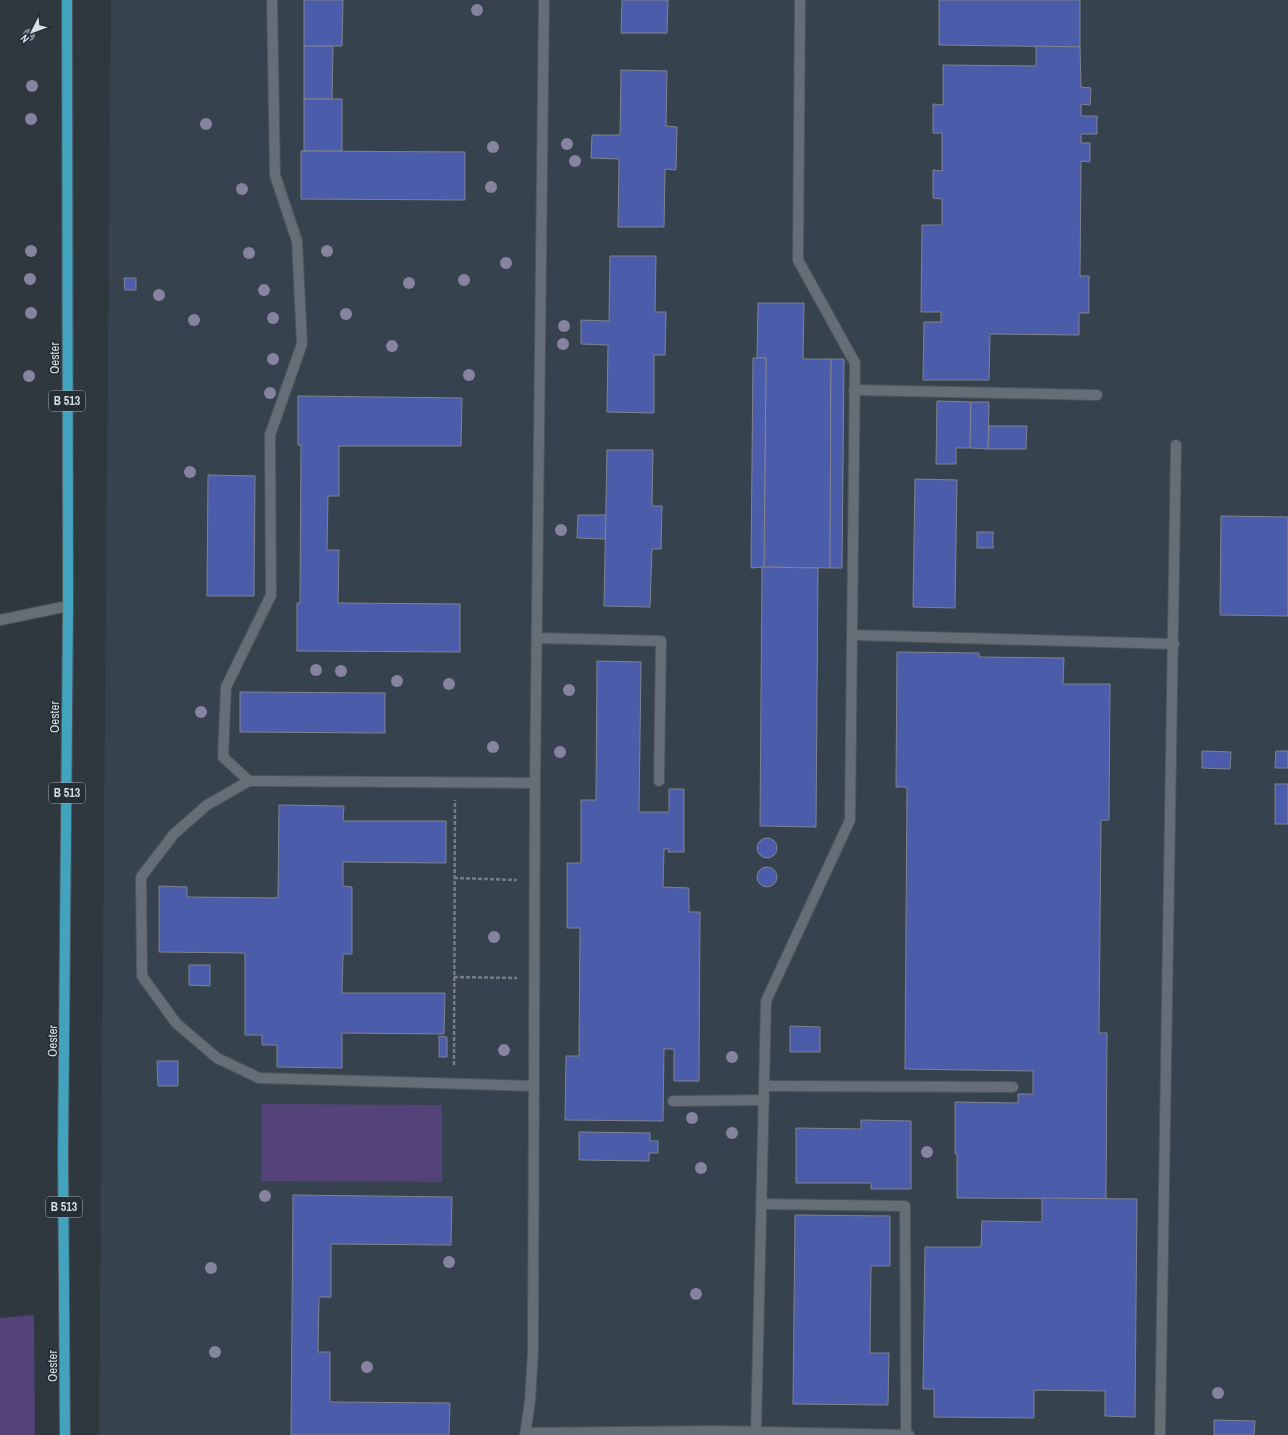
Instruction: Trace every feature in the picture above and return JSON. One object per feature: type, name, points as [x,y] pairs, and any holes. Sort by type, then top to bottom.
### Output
[{"type":"main road","name":"Oester","points":[[65,1435],[63,1153],[68,606],[67,0]]},
{"type":"lane","points":[[249,781],[223,757],[226,687],[271,595],[270,435],[302,344],[297,241],[275,175],[272,0]]},
{"type":"lane","points":[[544,0],[535,881],[533,1352],[526,1434],[756,1432],[907,1435],[905,1206],[761,1204]]},
{"type":"lane","points":[[756,1432],[766,1001],[850,820],[855,363],[798,260],[800,0]]},
{"type":"lane","points":[[854,390],[1097,395]]},
{"type":"lane","points":[[1160,1435],[1174,644],[1176,445]]},
{"type":"lane","points":[[0,620],[68,606]]},
{"type":"lane","points":[[853,635],[1174,644]]},
{"type":"lane","points":[[538,638],[661,641],[659,780]]},
{"type":"lane","points":[[534,1086],[259,1078],[217,1058],[176,1023],[142,976],[141,877],[174,834],[207,806],[249,781],[536,783]]},
{"type":"lane","points":[[764,1086],[1013,1087]]},
{"type":"lane","points":[[673,1101],[764,1100]]},
{"type":"path","points":[[454,1084],[455,782]]},
{"type":"path","points":[[454,878],[535,881]]},
{"type":"path","points":[[454,977],[535,979]]},
{"type":"shaded area","points":[[111,0],[1288,0],[1288,1435],[99,1435]]},
{"type":"shaded area","points":[[261,1104],[442,1105],[442,1182],[261,1181]]},
{"type":"shaded area","points":[[34,1315],[35,1435],[0,1435],[0,1318]]},
{"type":"building","points":[[304,0],[343,0],[342,46],[304,46]]},
{"type":"building","points":[[622,0],[668,0],[667,33],[621,33]]},
{"type":"building","points":[[939,0],[1080,0],[1080,47],[939,45]]},
{"type":"building","points":[[304,46],[333,46],[332,99],[304,99]]},
{"type":"building","points":[[1036,46],[1080,47],[1081,87],[1091,88],[1090,105],[1081,104],[1081,116],[1097,116],[1097,134],[1081,134],[1081,143],[1090,143],[1090,162],[1081,161],[1080,276],[1089,276],[1089,313],[1079,313],[1079,335],[990,334],[989,380],[923,380],[924,322],[941,322],[941,312],[921,312],[922,225],[942,225],[942,199],[933,198],[933,170],[942,171],[942,133],[933,133],[933,104],[943,105],[943,65],[1036,66]]},
{"type":"building","points":[[621,70],[667,71],[666,126],[677,127],[676,170],[665,169],[664,227],[618,227],[619,159],[591,158],[592,135],[620,135]]},
{"type":"building","points":[[304,99],[342,99],[342,151],[304,151]]},
{"type":"building","points":[[301,151],[465,152],[465,200],[301,199]]},
{"type":"building","points":[[610,256],[656,256],[655,312],[666,312],[665,355],[654,355],[654,413],[607,412],[608,345],[581,344],[581,320],[609,321]]},
{"type":"building","points":[[124,278],[136,278],[136,290],[125,290]]},
{"type":"building","points":[[758,303],[804,303],[803,359],[831,359],[830,568],[764,567],[766,358],[757,358]]},
{"type":"building","points":[[753,358],[766,358],[764,567],[751,568]]},
{"type":"building","points":[[831,359],[844,359],[842,568],[830,568]]},
{"type":"building","points":[[298,396],[462,398],[461,446],[339,446],[339,496],[328,496],[327,550],[339,550],[338,603],[460,604],[460,652],[297,651],[297,603],[300,603],[301,445],[298,445]]},
{"type":"building","points":[[937,401],[971,402],[970,448],[956,448],[956,464],[936,464]]},
{"type":"building","points":[[971,402],[989,402],[988,449],[970,448]]},
{"type":"building","points":[[989,426],[1027,426],[1026,449],[988,449]]},
{"type":"building","points":[[607,450],[653,450],[652,506],[662,506],[661,549],[652,549],[650,607],[604,606]]},
{"type":"building","points":[[208,475],[255,476],[254,596],[207,596]]},
{"type":"building","points":[[915,479],[957,480],[955,608],[913,607]]},
{"type":"building","points":[[578,515],[606,515],[605,539],[577,538]]},
{"type":"building","points":[[1221,516],[1288,517],[1288,616],[1220,615]]},
{"type":"building","points":[[977,532],[993,532],[993,548],[977,548]]},
{"type":"building","points":[[762,567],[818,568],[816,827],[760,826]]},
{"type":"building","points":[[897,652],[979,653],[979,657],[1064,658],[1063,684],[1110,684],[1109,820],[1101,820],[1099,1033],[1107,1033],[1106,1199],[957,1198],[955,1102],[1018,1103],[1018,1094],[1033,1094],[1033,1071],[905,1069],[907,787],[896,787]]},
{"type":"building","points":[[597,661],[641,662],[639,812],[669,812],[669,789],[684,789],[684,852],[668,852],[669,849],[664,849],[663,887],[689,888],[689,912],[700,912],[699,1081],[674,1081],[674,1049],[664,1049],[663,1121],[565,1120],[566,1056],[579,1056],[580,928],[567,928],[567,863],[581,863],[581,800],[596,800]]},
{"type":"building","points":[[240,692],[385,693],[385,733],[240,732]]},
{"type":"building","points":[[1202,751],[1231,752],[1230,769],[1202,768]]},
{"type":"building","points":[[1276,751],[1288,751],[1288,768],[1275,768]]},
{"type":"building","points":[[1275,784],[1288,784],[1288,824],[1275,824]]},
{"type":"building","points":[[279,805],[344,806],[343,821],[446,821],[446,863],[343,862],[343,886],[352,887],[352,954],[343,954],[342,993],[445,993],[444,1034],[342,1033],[342,1068],[277,1067],[277,1045],[262,1045],[262,1035],[245,1035],[245,953],[159,952],[159,886],[187,887],[187,897],[278,898]]},
{"type":"building","points":[[767,838],[774,841],[777,848],[774,855],[767,858],[760,855],[757,848],[760,841]]},
{"type":"building","points":[[767,867],[774,870],[777,877],[774,884],[767,887],[760,884],[757,877],[760,870]]},
{"type":"building","points":[[189,965],[210,965],[210,986],[189,985]]},
{"type":"building","points":[[790,1026],[820,1027],[820,1052],[790,1052]]},
{"type":"building","points":[[439,1036],[447,1037],[447,1057],[439,1057]]},
{"type":"building","points":[[157,1061],[178,1061],[178,1086],[158,1086]]},
{"type":"building","points":[[861,1120],[911,1121],[911,1189],[871,1189],[871,1183],[796,1183],[796,1128],[861,1129]]},
{"type":"building","points":[[579,1132],[650,1133],[650,1141],[658,1141],[658,1153],[649,1153],[649,1161],[579,1160]]},
{"type":"building","points":[[293,1195],[452,1197],[451,1245],[331,1244],[331,1297],[319,1297],[318,1352],[330,1352],[330,1402],[450,1403],[449,1435],[291,1435]]},
{"type":"building","points":[[1042,1198],[1137,1199],[1135,1417],[1105,1416],[1105,1391],[1034,1390],[1034,1418],[934,1417],[934,1389],[923,1389],[925,1247],[981,1247],[982,1221],[1042,1222]]},
{"type":"building","points":[[795,1215],[890,1216],[890,1266],[871,1266],[870,1353],[889,1353],[888,1405],[793,1404]]},
{"type":"building","points":[[1214,1420],[1255,1421],[1254,1435],[1214,1435]]}]
